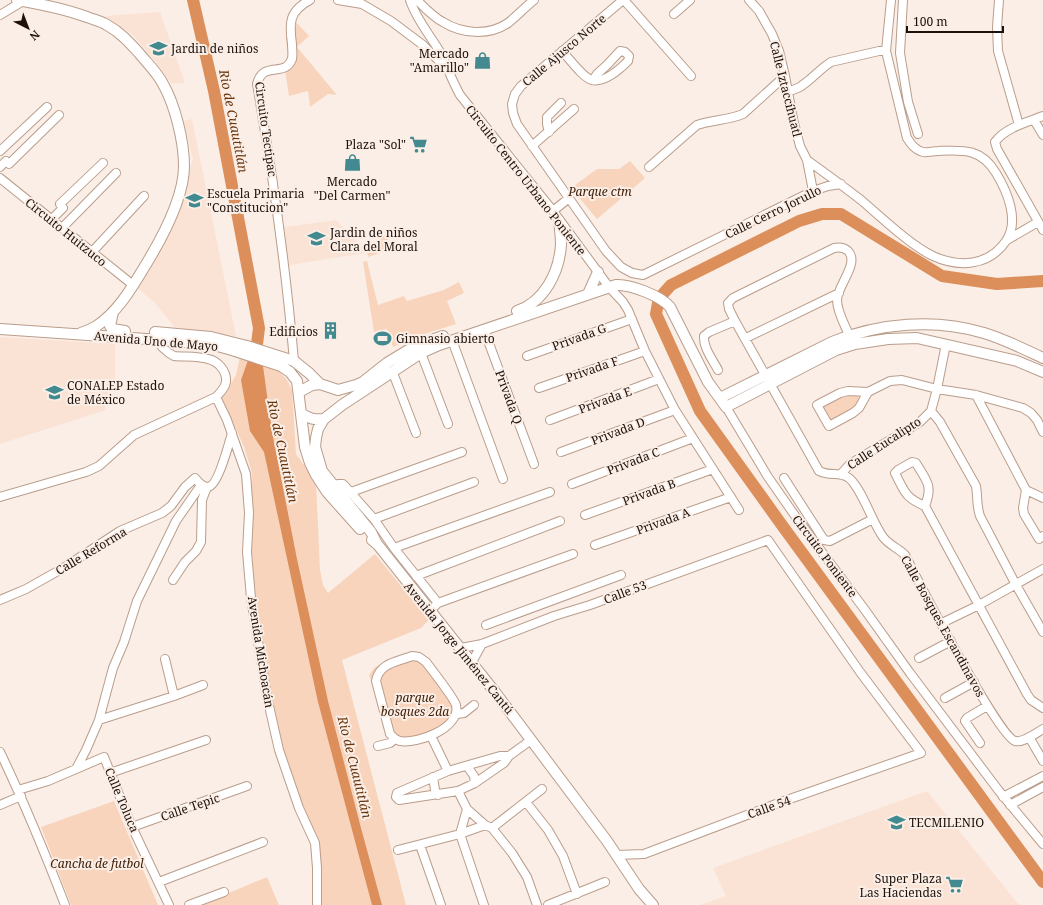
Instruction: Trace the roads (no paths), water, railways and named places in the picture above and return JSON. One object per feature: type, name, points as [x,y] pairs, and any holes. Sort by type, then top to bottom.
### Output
[{"type":"main road","points":[[20,1],[69,10],[105,24],[117,31],[131,44],[152,68],[163,84],[173,107],[180,136],[184,165],[183,178],[166,229],[133,285],[113,312],[94,328],[77,334]]},
{"type":"main road","points":[[299,392],[312,385],[320,384],[338,390],[356,386],[387,363],[415,346],[526,308],[540,297],[550,282],[558,263],[560,245],[559,221]]},
{"type":"main road","points":[[588,294],[598,272]]},
{"type":"main road","name":"Circuito Poniente","points":[[342,405],[393,373],[421,353],[452,340],[609,287],[626,285],[665,301],[675,316],[708,382],[726,407]]},
{"type":"main road","points":[[113,312],[110,326],[112,330],[161,336],[211,337],[266,357],[294,361],[320,384]]},
{"type":"main road","points":[[916,324],[917,338]]},
{"type":"main road","points":[[726,407],[768,378],[849,335],[884,327],[916,324],[957,327],[983,332],[1023,348],[1043,358]]},
{"type":"main road","name":"Avenida Uno de Mayo","points":[[0,329],[77,334],[161,336]]},
{"type":"main road","points":[[720,398],[836,350],[855,344],[888,339],[917,338],[946,344],[1017,361],[1043,372]]},
{"type":"main road","points":[[1017,361],[1023,348]]},
{"type":"main road","name":"Avenida Jorge Jiménez Cantú","points":[[266,357],[290,372],[297,381],[305,447],[316,475],[328,492],[364,534],[377,544],[404,580],[472,662],[604,836],[639,889],[653,905]]},
{"type":"main road","points":[[338,390],[341,394],[342,405],[324,419],[317,434],[316,447],[322,471],[371,532],[377,544]]},
{"type":"main road","points":[[301,414],[310,419],[324,419]]},
{"type":"street","name":"Circuito Tectipac","points":[[294,361],[280,228],[257,84],[259,76],[265,71],[281,69],[291,61],[293,54],[290,20],[295,11],[310,0]]},
{"type":"street","points":[[338,0],[364,2],[423,45],[447,70]]},
{"type":"street","points":[[410,0],[413,10],[440,53],[447,70]]},
{"type":"street","points":[[422,2],[441,22],[455,29],[471,32],[484,32],[496,29],[507,23],[534,0]]},
{"type":"street","points":[[623,0],[691,76]]},
{"type":"street","name":"Calle Ajusco Norte","points":[[532,146],[516,124],[512,104],[515,94],[521,86],[623,0]]},
{"type":"street","points":[[674,14],[690,0]]},
{"type":"street","name":"Calle Iztaccíhuatl","points":[[748,0],[759,12],[772,34],[779,51],[793,119],[800,146],[807,160],[813,191]]},
{"type":"street","points":[[999,0],[997,27],[998,51],[1019,126]]},
{"type":"street","points":[[0,15],[20,1]]},
{"type":"street","points":[[918,134],[908,102],[900,53],[903,2],[891,1],[886,51],[907,138],[914,147],[923,152],[964,150],[976,153],[987,161],[996,173],[1008,199],[1012,213],[1012,225],[1007,240]]},
{"type":"street","points":[[562,51],[585,76],[592,80]]},
{"type":"street","points":[[788,92],[800,87],[831,62],[879,51],[886,51]]},
{"type":"street","name":"Circuito Centro Urbano Poniente","points":[[447,70],[460,95],[553,211],[609,287],[623,302],[632,319],[645,351],[675,410],[739,510]]},
{"type":"street","points":[[649,167],[697,125],[743,114],[785,76]]},
{"type":"street","points":[[549,132],[547,117],[561,103]]},
{"type":"street","points":[[0,151],[47,107]]},
{"type":"street","points":[[553,211],[569,198],[532,146],[574,109]]},
{"type":"street","points":[[0,167],[6,161],[9,164],[59,116]]},
{"type":"street","points":[[1043,116],[1019,126],[998,138],[995,142],[997,149],[1043,230]]},
{"type":"street","points":[[1034,120],[1043,135]]},
{"type":"street","points":[[807,160],[841,184],[909,240],[932,256],[953,263],[969,264],[990,257],[1007,240],[1038,222]]},
{"type":"street","points":[[51,220],[63,208],[60,204],[103,163]]},
{"type":"street","points":[[62,228],[116,174]]},
{"type":"street","name":"Circuito Huitzuco","points":[[0,178],[133,285]]},
{"type":"street","name":"Calle Cerro Jorullo","points":[[569,198],[606,251],[621,267],[632,273],[643,275],[813,191],[828,186],[841,184]]},
{"type":"street","points":[[92,252],[144,196]]},
{"type":"street","points":[[841,474],[826,475],[819,471],[729,309],[728,303],[733,298],[834,248],[840,247],[847,250],[851,256],[852,262],[837,300],[840,314],[849,335]]},
{"type":"street","points":[[746,338],[839,293]]},
{"type":"street","name":"Privada G","points":[[527,356],[632,319]]},
{"type":"street","points":[[718,370],[707,351],[704,336],[709,332],[735,320]]},
{"type":"street","name":"Privada Q","points":[[484,330],[534,464]]},
{"type":"street","points":[[0,497],[86,472],[99,466],[134,435],[216,397],[226,382],[225,374],[221,367],[215,361],[209,359],[174,356],[162,347],[161,336]]},
{"type":"street","points":[[452,340],[503,479]]},
{"type":"street","name":"Calle Eucalipto","points":[[841,474],[850,464],[920,422],[931,411],[946,344]]},
{"type":"street","name":"Privada F","points":[[539,388],[645,351]]},
{"type":"street","points":[[421,353],[448,424]]},
{"type":"street","points":[[393,373],[416,433]]},
{"type":"street","name":"Privada E","points":[[550,420],[659,379]]},
{"type":"street","points":[[868,392],[859,408],[853,413],[829,426],[817,405],[840,393],[848,391],[868,392],[890,381],[902,380],[976,395],[1023,408],[1031,413],[1037,420],[1043,432]]},
{"type":"street","points":[[976,395],[1026,490],[1043,498]]},
{"type":"street","name":"Avenida Michoacán","points":[[216,397],[227,420],[246,474],[249,513],[247,552],[251,598],[267,697],[279,750],[299,808],[315,843],[317,905]]},
{"type":"street","name":"Circuito Poniente","points":[[726,407],[768,477],[798,520],[865,610],[910,674],[1003,797],[1043,844]]},
{"type":"street","name":"Privada D","points":[[561,452],[675,410]]},
{"type":"street","points":[[931,411],[940,422],[976,486],[978,494],[977,507],[980,516],[1016,585],[1043,632]]},
{"type":"street","points":[[76,769],[99,720],[113,668],[124,642],[137,601],[176,522],[204,486],[212,485],[217,478],[232,433]]},
{"type":"street","name":"Privada C","points":[[572,484],[693,438]]},
{"type":"street","points":[[351,492],[462,452]]},
{"type":"street","points":[[925,506],[930,495],[929,485],[916,463],[912,462],[898,470],[895,473],[896,475],[907,495],[912,500],[925,506],[1027,694],[1031,700],[1043,708]]},
{"type":"street","name":"Privada B","points":[[585,515],[713,469]]},
{"type":"street","name":"Calle Bosques Escandinavos","points":[[841,474],[855,485],[884,538],[905,555],[987,706],[1008,736],[1016,741],[1029,737]]},
{"type":"street","name":"Calle Reforma","points":[[0,600],[26,589],[64,567],[120,531],[162,513],[171,506],[185,487],[195,478],[204,486]]},
{"type":"street","points":[[784,478],[824,540],[830,542],[873,519]]},
{"type":"street","points":[[374,519],[474,482]]},
{"type":"street","points":[[334,487],[338,484],[343,484],[351,492],[374,519],[394,548],[438,603]]},
{"type":"street","points":[[173,580],[185,562],[196,551],[201,542],[202,500],[204,486]]},
{"type":"street","points":[[1026,490],[1023,508],[1024,514],[1039,539],[1043,536]]},
{"type":"street","points":[[394,548],[550,492]]},
{"type":"street","name":"Privada A","points":[[595,545],[731,497]]},
{"type":"street","points":[[416,576],[560,521]]},
{"type":"street","name":"Calle 53","points":[[460,648],[482,644],[554,616],[590,605],[768,540],[860,672],[921,753]]},
{"type":"street","points":[[430,610],[438,603],[573,554]]},
{"type":"street","points":[[942,623],[979,605],[1043,569]]},
{"type":"street","points":[[486,625],[622,575]]},
{"type":"street","points":[[549,602],[554,616]]},
{"type":"street","points":[[919,658],[951,641]]},
{"type":"street","points":[[472,662],[482,644]]},
{"type":"street","points":[[412,656],[419,657],[426,662],[456,704],[456,714],[453,720],[431,736],[412,741],[400,741],[395,739],[390,734],[376,680],[377,673],[382,667],[412,656]]},
{"type":"street","points":[[165,659],[174,696]]},
{"type":"street","points":[[945,698],[974,682]]},
{"type":"street","points":[[99,720],[203,685]]},
{"type":"street","points":[[456,714],[464,713],[474,705]]},
{"type":"street","points":[[980,743],[966,721],[967,718],[987,706]]},
{"type":"street","points":[[1043,729],[1029,737],[1043,761]]},
{"type":"street","points":[[431,736],[448,771]]},
{"type":"street","points":[[378,746],[390,744],[395,739]]},
{"type":"street","points":[[110,772],[206,740]]},
{"type":"street","points":[[509,756],[500,756],[448,771],[397,793],[396,797],[399,800],[458,791],[475,783],[504,763],[509,756],[531,740]]},
{"type":"street","points":[[0,752],[20,793],[45,851],[65,905]]},
{"type":"street","name":"Calle 54","points":[[616,855],[644,854],[777,804],[921,753]]},
{"type":"street","name":"Calle Toluca","points":[[0,805],[20,793],[104,757],[132,827],[169,905]]},
{"type":"street","points":[[467,766],[472,771],[475,783]]},
{"type":"street","points":[[1003,797],[1043,776]]},
{"type":"street","points":[[433,777],[435,790],[438,795]]},
{"type":"street","name":"Calle Tepic","points":[[132,827],[247,786]]},
{"type":"street","points":[[1010,805],[1043,787]]},
{"type":"street","points":[[398,850],[488,826],[526,802],[542,789]]},
{"type":"street","points":[[458,791],[467,809],[488,826],[512,853],[527,877],[537,905]]},
{"type":"street","points":[[526,802],[548,830],[563,856],[577,894]]},
{"type":"street","points":[[467,809],[460,834],[484,905]]},
{"type":"street","points":[[159,882],[263,842]]},
{"type":"street","points":[[420,845],[441,905]]},
{"type":"street","points":[[548,905],[605,882]]},
{"type":"street","points":[[189,905],[224,892]]},
{"type":"waterway","name":"Rio de Cuautitlán","points":[[193,0],[214,91],[259,328],[255,360]]},
{"type":"waterway","points":[[662,295],[671,285],[799,221],[822,214],[841,214],[942,276],[997,284],[1043,281]]},
{"type":"waterway","points":[[658,303],[656,314],[700,411],[1043,882]]},
{"type":"place","name":"Jardin de niños","points":[[158,48]]},
{"type":"place","name":"Mercado \"Amarillo\"","points":[[482,60]]},
{"type":"place","name":"Plaza \"Sol\"","points":[[419,144]]},
{"type":"place","name":"Mercado \"Del Carmen\"","points":[[352,162]]},
{"type":"place","name":"Escuela Primaria \"Constitucion\"","points":[[194,200]]},
{"type":"place","name":"Jardin de niños Clara del Moral","points":[[317,239]]},
{"type":"place","name":"Edificios","points":[[331,331]]},
{"type":"place","name":"Gimnasio abierto","points":[[383,338]]},
{"type":"place","name":"CONALEP Estado de México","points":[[54,392]]},
{"type":"place","name":"TECMILENIO","points":[[896,822]]},
{"type":"place","name":"Super Plaza Las Haciendas","points":[[955,885]]},
{"type":"park label","name":"Parque ctm","points":[[600,191]]},
{"type":"park label","name":"parque bosques 2da","points":[[415,704]]},
{"type":"park label","name":"Cancha de futbol","points":[[97,863]]}]
